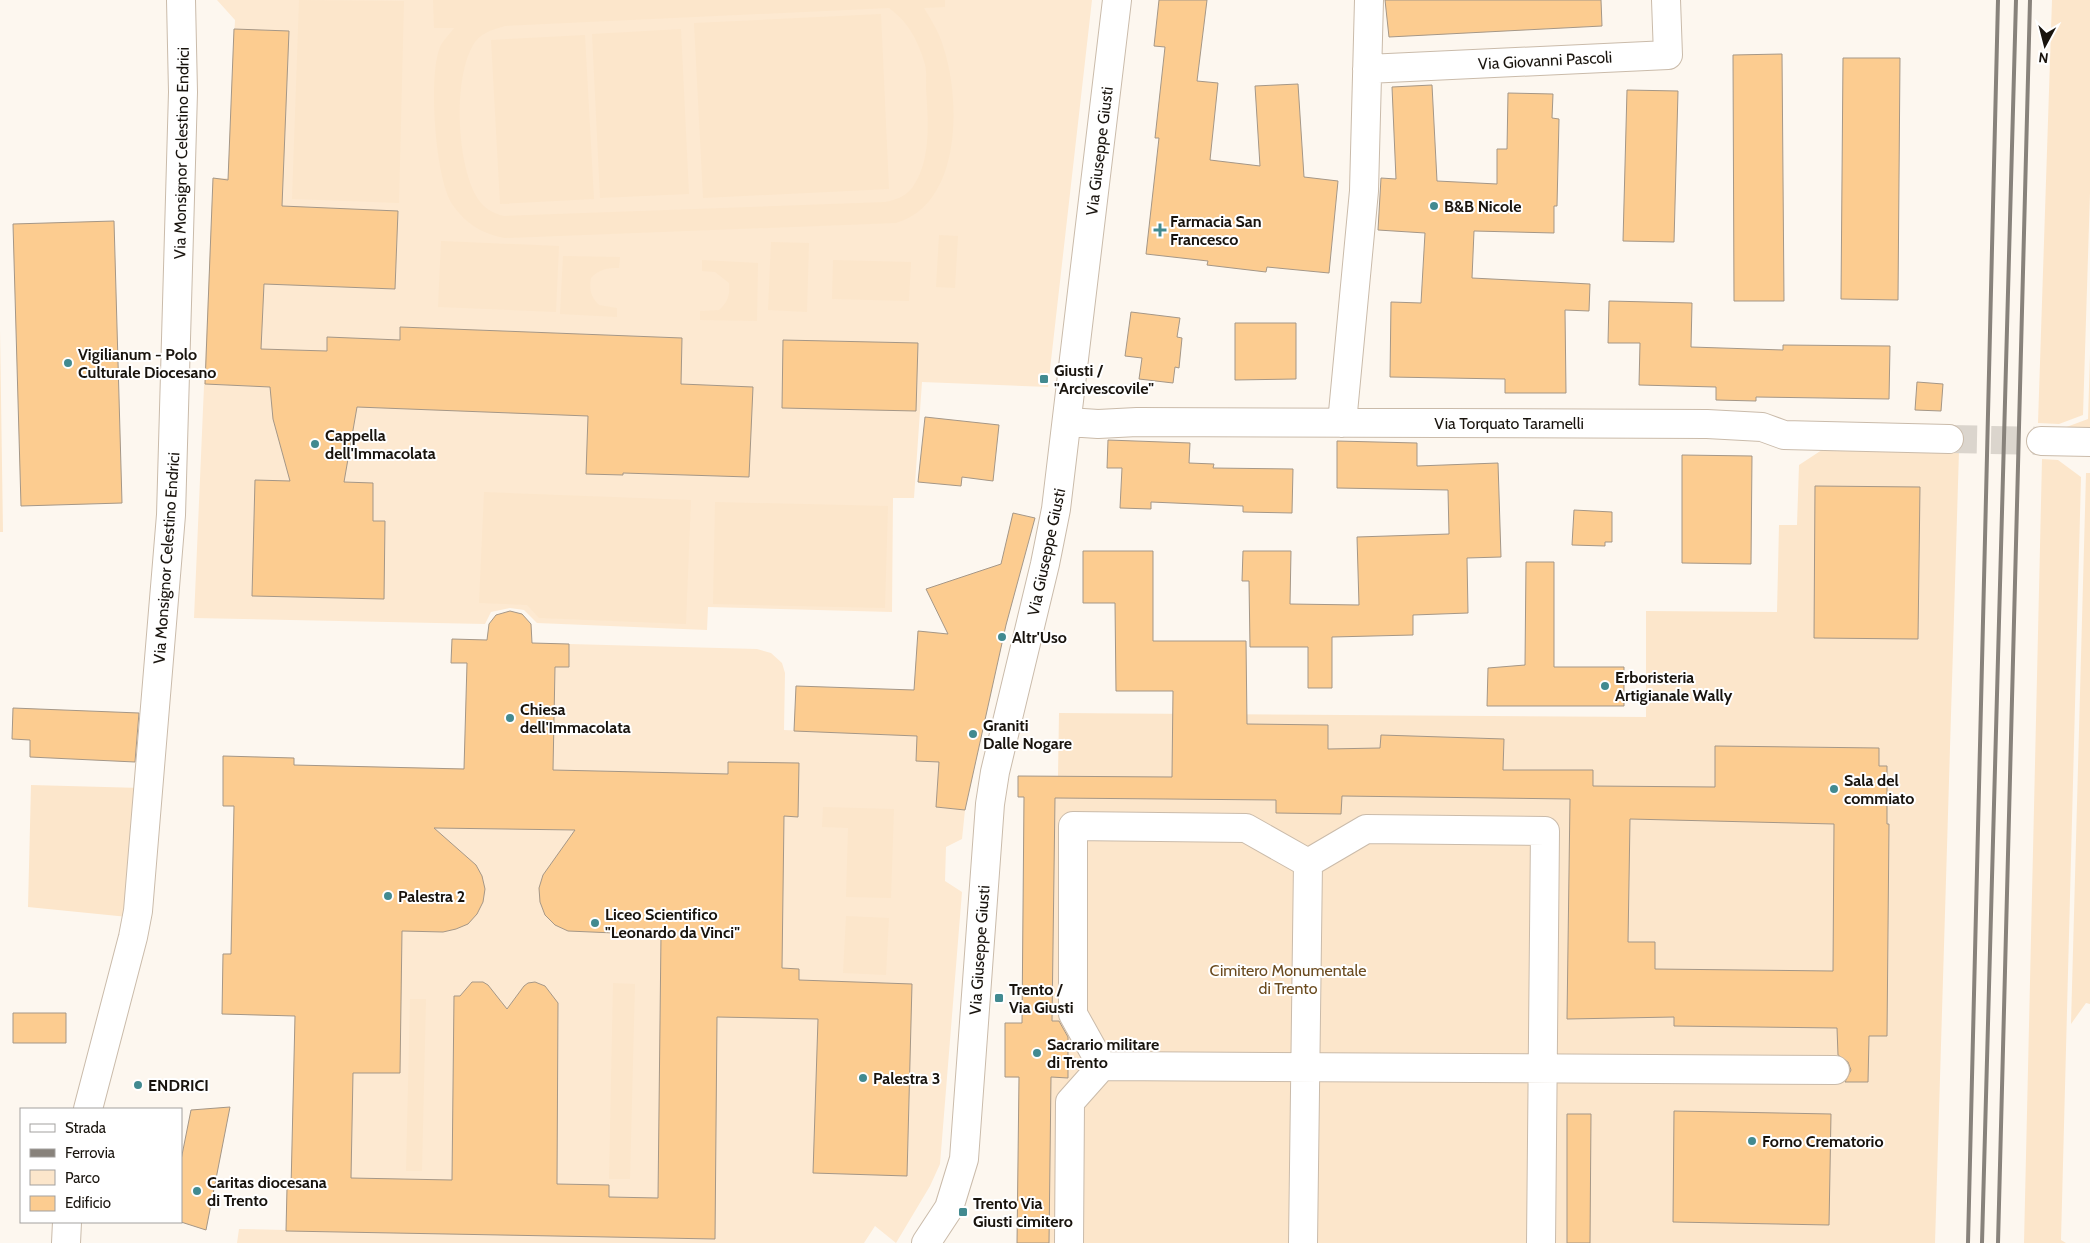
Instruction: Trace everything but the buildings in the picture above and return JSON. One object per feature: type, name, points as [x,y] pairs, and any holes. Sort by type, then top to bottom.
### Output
[{"type":"street","name":"Via Monsignor Celestino Endrici","points":[[88,1108],[133,937],[138,911],[163,628],[171,515],[176,370],[183,92],[181,0]]},
{"type":"street","name":"Via Giuseppe Giusti","points":[[926,1243],[949,1208],[964,1159],[990,804],[1000,748],[1051,536],[1068,422],[1117,0]]},
{"type":"street","points":[[1342,423],[1364,191],[1369,0]]},
{"type":"street","name":"Via Giovanni Pascoli","points":[[1367,69],[1668,55],[1666,0]]},
{"type":"street","name":"Via Torquato Taramelli","points":[[1068,422],[1098,424],[1137,422],[1707,424],[1762,427],[1784,435],[1949,439]]},
{"type":"street","points":[[2042,441],[2090,442]]},
{"type":"street","points":[[1102,1066],[1072,1014],[1073,826],[1246,828],[1308,863]]},
{"type":"street","points":[[1308,863],[1366,829],[1545,831],[1541,1243]]},
{"type":"street","points":[[1303,1243],[1308,863]]},
{"type":"street","points":[[1069,1243],[1070,1102],[1102,1066],[1835,1070]]},
{"type":"street","points":[[66,1243],[67,1223]]},
{"type":"shaded area","points":[[217,0],[1092,0],[1048,387],[922,382],[914,498],[893,498],[892,612],[708,607],[707,630],[537,623],[524,610],[510,608],[491,612],[485,624],[194,618],[213,178],[228,178],[235,20]]},
{"type":"shaded area","name":"Liceo Scientifico \"Leonardo da Vinci\"","points":[[569,644],[757,649],[771,653],[782,663],[785,673],[784,730],[917,736],[916,761],[939,762],[936,807],[965,810],[962,839],[946,847],[945,881],[962,892],[940,1164],[930,1186],[896,1243],[875,1226],[864,1243],[237,1243],[239,1229],[286,1230],[287,1188],[291,1188],[295,1009],[271,1008],[271,1016],[222,1014],[223,954],[231,953],[234,807],[223,806],[223,756],[294,758],[294,765],[553,770],[555,667],[569,667]]},
{"type":"green space","points":[[299,0],[404,1],[399,203],[292,199]]},
{"type":"green space","points":[[433,0],[945,0],[945,7],[924,8],[940,38],[949,71],[953,96],[951,149],[944,174],[933,195],[917,212],[896,223],[505,238],[489,234],[475,227],[457,211],[446,191],[441,172],[435,126],[434,80],[440,47],[454,28],[434,28]],"holes":[[[889,8],[896,13],[911,32],[924,61],[927,113],[927,140],[923,165],[912,188],[900,198],[885,202],[504,216],[487,208],[475,194],[464,161],[461,141],[460,98],[462,78],[473,45],[479,38],[491,31],[505,26]]]},
{"type":"green space","points":[[2052,0],[2090,0],[2090,193],[2083,415],[2059,424],[2038,423]]},
{"type":"green space","points":[[881,14],[889,189],[703,198],[694,23]]},
{"type":"green space","points":[[681,29],[689,194],[600,198],[592,34]]},
{"type":"green space","points":[[585,35],[594,199],[500,204],[491,40]]},
{"type":"green space","points":[[939,235],[958,236],[955,288],[936,287]]},
{"type":"green space","points":[[441,241],[559,246],[556,312],[438,307]]},
{"type":"green space","points":[[771,242],[809,243],[807,312],[768,310]]},
{"type":"green space","points":[[563,256],[620,257],[619,268],[600,271],[591,278],[590,282],[591,293],[596,302],[599,305],[617,308],[617,317],[560,314]]},
{"type":"green space","points":[[702,260],[758,263],[757,321],[700,320],[700,311],[719,310],[728,298],[729,291],[729,283],[715,272],[702,271]]},
{"type":"green space","points":[[833,260],[911,262],[909,301],[832,299]]},
{"type":"green space","points":[[0,330],[3,532],[0,532]]},
{"type":"green space","points":[[2090,354],[2090,430],[2061,429],[2088,419]]},
{"type":"green space","name":"Cimitero Monumentale di Trento","points":[[1828,446],[1959,451],[1935,1243],[1017,1243],[1019,1078],[1005,1077],[1005,1023],[1022,1023],[1024,777],[1058,776],[1059,713],[1646,717],[1646,611],[1777,612],[1779,525],[1797,525],[1799,465]]},
{"type":"green space","points":[[2042,459],[2058,460],[2081,477],[2061,1240],[2066,1243],[2024,1243]]},
{"type":"green space","points":[[2086,473],[2090,473],[2090,1004],[2086,1003],[2071,1024]]},
{"type":"green space","points":[[484,492],[691,500],[686,624],[539,618],[527,605],[479,603]]},
{"type":"green space","points":[[715,502],[888,506],[885,608],[713,604]]},
{"type":"green space","points":[[31,785],[142,788],[128,917],[28,907]]},
{"type":"green space","points":[[823,807],[894,809],[891,898],[846,897],[848,828],[822,827]]},
{"type":"green space","points":[[846,916],[889,918],[886,975],[843,973]]},
{"type":"green space","points":[[613,983],[635,984],[630,1179],[609,1179]]},
{"type":"green space","points":[[410,999],[426,999],[422,1171],[406,1171]]},
{"type":"tunnel","points":[[1949,439],[2041,441]]},
{"type":"railway","points":[[1968,1243],[1998,0]]},
{"type":"railway","points":[[1982,1243],[2016,0]]},
{"type":"railway","points":[[1998,1243],[2030,0]]},
{"type":"place","name":"B&B Nicole","points":[[1434,206]]},
{"type":"place","name":"Farmacia San Francesco","points":[[1160,230]]},
{"type":"place","name":"Vigilianum - Polo Culturale Diocesano","points":[[68,363]]},
{"type":"place","name":"Giusti / \"Arcivescovile\"","points":[[1044,379]]},
{"type":"place","name":"Cappella dell'Immacolata","points":[[315,444]]},
{"type":"place","name":"Altr'Uso","points":[[1002,637]]},
{"type":"place","name":"Erboristeria Artigianale Wally","points":[[1605,686]]},
{"type":"place","name":"Chiesa dell'Immacolata","points":[[510,718]]},
{"type":"place","name":"Graniti Dalle Nogare","points":[[973,734]]},
{"type":"place","name":"Sala del commiato","points":[[1834,789]]},
{"type":"place","name":"Palestra 2","points":[[388,896]]},
{"type":"place","name":"Liceo Scientifico \"Leonardo da Vinci\"","points":[[595,923]]},
{"type":"place","name":"Trento / Via Giusti","points":[[999,998]]},
{"type":"place","name":"Sacrario militare di Trento","points":[[1037,1053]]},
{"type":"place","name":"Palestra 3","points":[[863,1078]]},
{"type":"place","name":"ENDRICI","points":[[138,1085]]},
{"type":"place","name":"Forno Crematorio","points":[[1752,1141]]},
{"type":"place","name":"Caritas diocesana di Trento","points":[[197,1191]]},
{"type":"place","name":"Trento Via Giusti cimitero","points":[[963,1212]]}]
